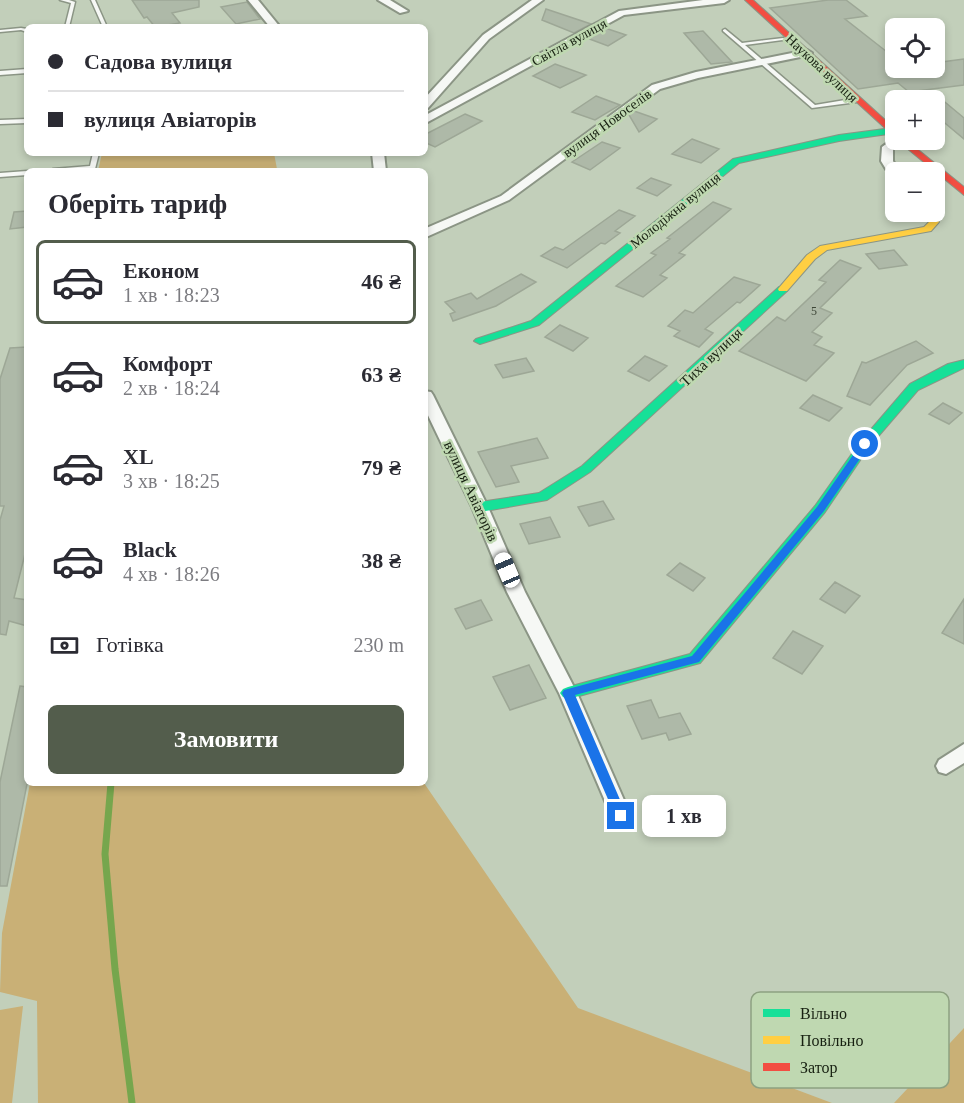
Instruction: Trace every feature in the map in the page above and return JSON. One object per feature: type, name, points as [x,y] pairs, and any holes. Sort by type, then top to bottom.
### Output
[{"type":"street","points":[[253,0],[273,24]]},
{"type":"street","points":[[383,0],[403,11]]},
{"type":"street","points":[[428,102],[486,37],[538,0]]},
{"type":"street","name":"Світла вулиця","points":[[428,119],[622,13],[724,0]]},
{"type":"street","name":"Наукова вулиця","points":[[753,0],[790,38],[885,125]]},
{"type":"street","name":"вулиця Новоселів","points":[[428,232],[505,198],[656,87],[696,75],[807,53]]},
{"type":"street","name":"Молодіжна вулиця","points":[[480,341],[536,323],[736,160],[839,138],[885,136]]},
{"type":"street","name":"Наукова вулиця","points":[[914,150],[964,192]]},
{"type":"street","name":"Тиха вулиця","points":[[480,507],[542,497],[586,469],[775,298],[811,257],[824,248],[927,229],[934,222]]},
{"type":"street","points":[[568,693],[695,659],[820,509],[865,444],[914,387],[952,367],[964,364]]},
{"type":"street","name":"вулиця Авіаторів","points":[[428,399],[480,507],[516,592],[568,693],[621,816]]},
{"type":"street","points":[[946,766],[964,752]]},
{"type":"lane","points":[[62,0],[73,2],[68,24]]},
{"type":"lane","points":[[93,0],[104,24]]},
{"type":"lane","points":[[0,31],[24,30]]},
{"type":"lane","points":[[725,30],[814,107],[857,100]]},
{"type":"lane","points":[[742,44],[790,38]]},
{"type":"lane","points":[[0,73],[24,71]]},
{"type":"lane","points":[[0,122],[24,121]]},
{"type":"lane","points":[[0,175],[24,173]]},
{"type":"shaded area","points":[[101,156],[275,156],[277,168],[99,168]]},
{"type":"shaded area","points":[[29,786],[426,786],[578,1008],[751,1073],[751,1088],[792,1088],[832,1103],[38,1103],[37,1001],[0,992],[2,933]]},
{"type":"shaded area","points":[[23,1006],[12,1103],[0,1103],[0,1010]]},
{"type":"shaded area","points":[[964,1028],[964,1103],[894,1103],[908,1088],[949,1088],[949,1044]]},
{"type":"building","points":[[132,0],[199,0],[199,7],[172,13],[180,23],[153,24],[147,17],[144,18]]},
{"type":"building","points":[[828,0],[846,0],[867,16],[845,19],[885,50],[885,78],[945,78],[945,62],[964,59],[964,85],[907,90],[898,83],[858,89],[770,8]]},
{"type":"building","points":[[247,2],[260,19],[236,24],[221,7]]},
{"type":"building","points":[[546,9],[591,24],[574,33],[542,20]]},
{"type":"building","points":[[605,28],[626,35],[608,46],[587,38]]},
{"type":"building","points":[[703,31],[732,62],[711,64],[684,33]]},
{"type":"building","points":[[555,64],[586,75],[560,88],[533,76]]},
{"type":"building","points":[[596,96],[620,105],[595,120],[572,112]]},
{"type":"building","points":[[945,102],[964,118],[964,139],[945,123]]},
{"type":"building","points":[[634,111],[657,119],[639,132],[629,115]]},
{"type":"building","points":[[465,114],[482,121],[435,147],[428,144],[428,133]]},
{"type":"building","points":[[692,139],[719,149],[701,163],[672,154]]},
{"type":"building","points":[[602,142],[620,148],[590,170],[572,162]]},
{"type":"building","points":[[651,178],[671,185],[657,196],[637,188]]},
{"type":"building","points":[[713,202],[731,209],[679,253],[685,255],[660,275],[667,278],[643,297],[616,286],[656,255],[651,253],[670,239],[667,238]]},
{"type":"building","points":[[619,210],[635,216],[615,231],[620,233],[605,244],[601,243],[567,268],[541,256],[555,247],[563,250]]},
{"type":"building","points":[[24,211],[24,227],[10,229],[14,212]]},
{"type":"building","points":[[894,250],[907,265],[879,269],[866,254]]},
{"type":"building","points":[[840,260],[861,268],[820,308],[832,313],[812,332],[822,337],[814,345],[834,353],[806,381],[739,351],[777,317],[785,321],[826,282],[819,280]]},
{"type":"building","points":[[521,274],[536,282],[496,306],[453,321],[450,314],[455,312],[445,302],[471,293],[477,299]]},
{"type":"building","points":[[734,277],[760,285],[705,329],[713,333],[699,347],[674,336],[680,331],[668,326],[685,310],[693,313]]},
{"type":"building","points":[[560,325],[588,338],[573,351],[545,337]]},
{"type":"building","points":[[916,341],[933,353],[907,365],[870,405],[847,396],[862,362],[866,363]]},
{"type":"building","points":[[24,347],[24,558],[14,598],[24,600],[24,625],[9,621],[6,635],[0,634],[0,520],[4,506],[0,506],[0,379],[10,348]]},
{"type":"building","points":[[645,356],[667,366],[649,381],[628,371]]},
{"type":"building","points":[[526,358],[534,371],[503,378],[495,365]]},
{"type":"building","points":[[813,395],[842,408],[829,421],[800,408]]},
{"type":"building","points":[[943,403],[962,413],[949,424],[929,414]]},
{"type":"building","points":[[537,438],[548,458],[511,466],[519,482],[496,487],[478,452]]},
{"type":"building","points":[[603,501],[614,519],[589,526],[578,507]]},
{"type":"building","points":[[550,517],[560,537],[529,544],[520,524]]},
{"type":"building","points":[[680,563],[705,578],[693,591],[667,575]]},
{"type":"building","points":[[835,582],[860,596],[845,613],[820,599]]},
{"type":"building","points":[[964,599],[964,644],[942,633]]},
{"type":"building","points":[[481,600],[492,620],[466,629],[455,609]]},
{"type":"building","points":[[793,631],[823,646],[802,674],[773,658]]},
{"type":"building","points":[[529,665],[546,698],[510,710],[493,677]]},
{"type":"building","points":[[20,686],[24,687],[24,786],[27,786],[7,886],[0,886],[0,782]]},
{"type":"building","points":[[651,700],[659,718],[680,713],[691,734],[669,740],[666,733],[642,739],[627,706]]},
{"type":"waterway","points":[[111,786],[105,854],[115,969],[132,1103]]},
{"type":"traffic: fast","points":[[480,341],[535,323],[736,161],[839,138],[885,132]]},
{"type":"traffic: fast","points":[[480,507],[542,497],[586,469],[783,289]]},
{"type":"traffic: fast","points":[[568,693],[695,659],[820,509],[865,444],[914,387],[952,367],[964,364]]},
{"type":"traffic: slow","points":[[783,289],[811,257],[824,248],[927,229],[934,222]]},
{"type":"traffic: jam","points":[[749,0],[885,125]]},
{"type":"traffic: jam","points":[[913,150],[964,192]]},
{"type":"route","points":[[621,816],[568,693],[695,659],[820,509],[865,444]]}]
